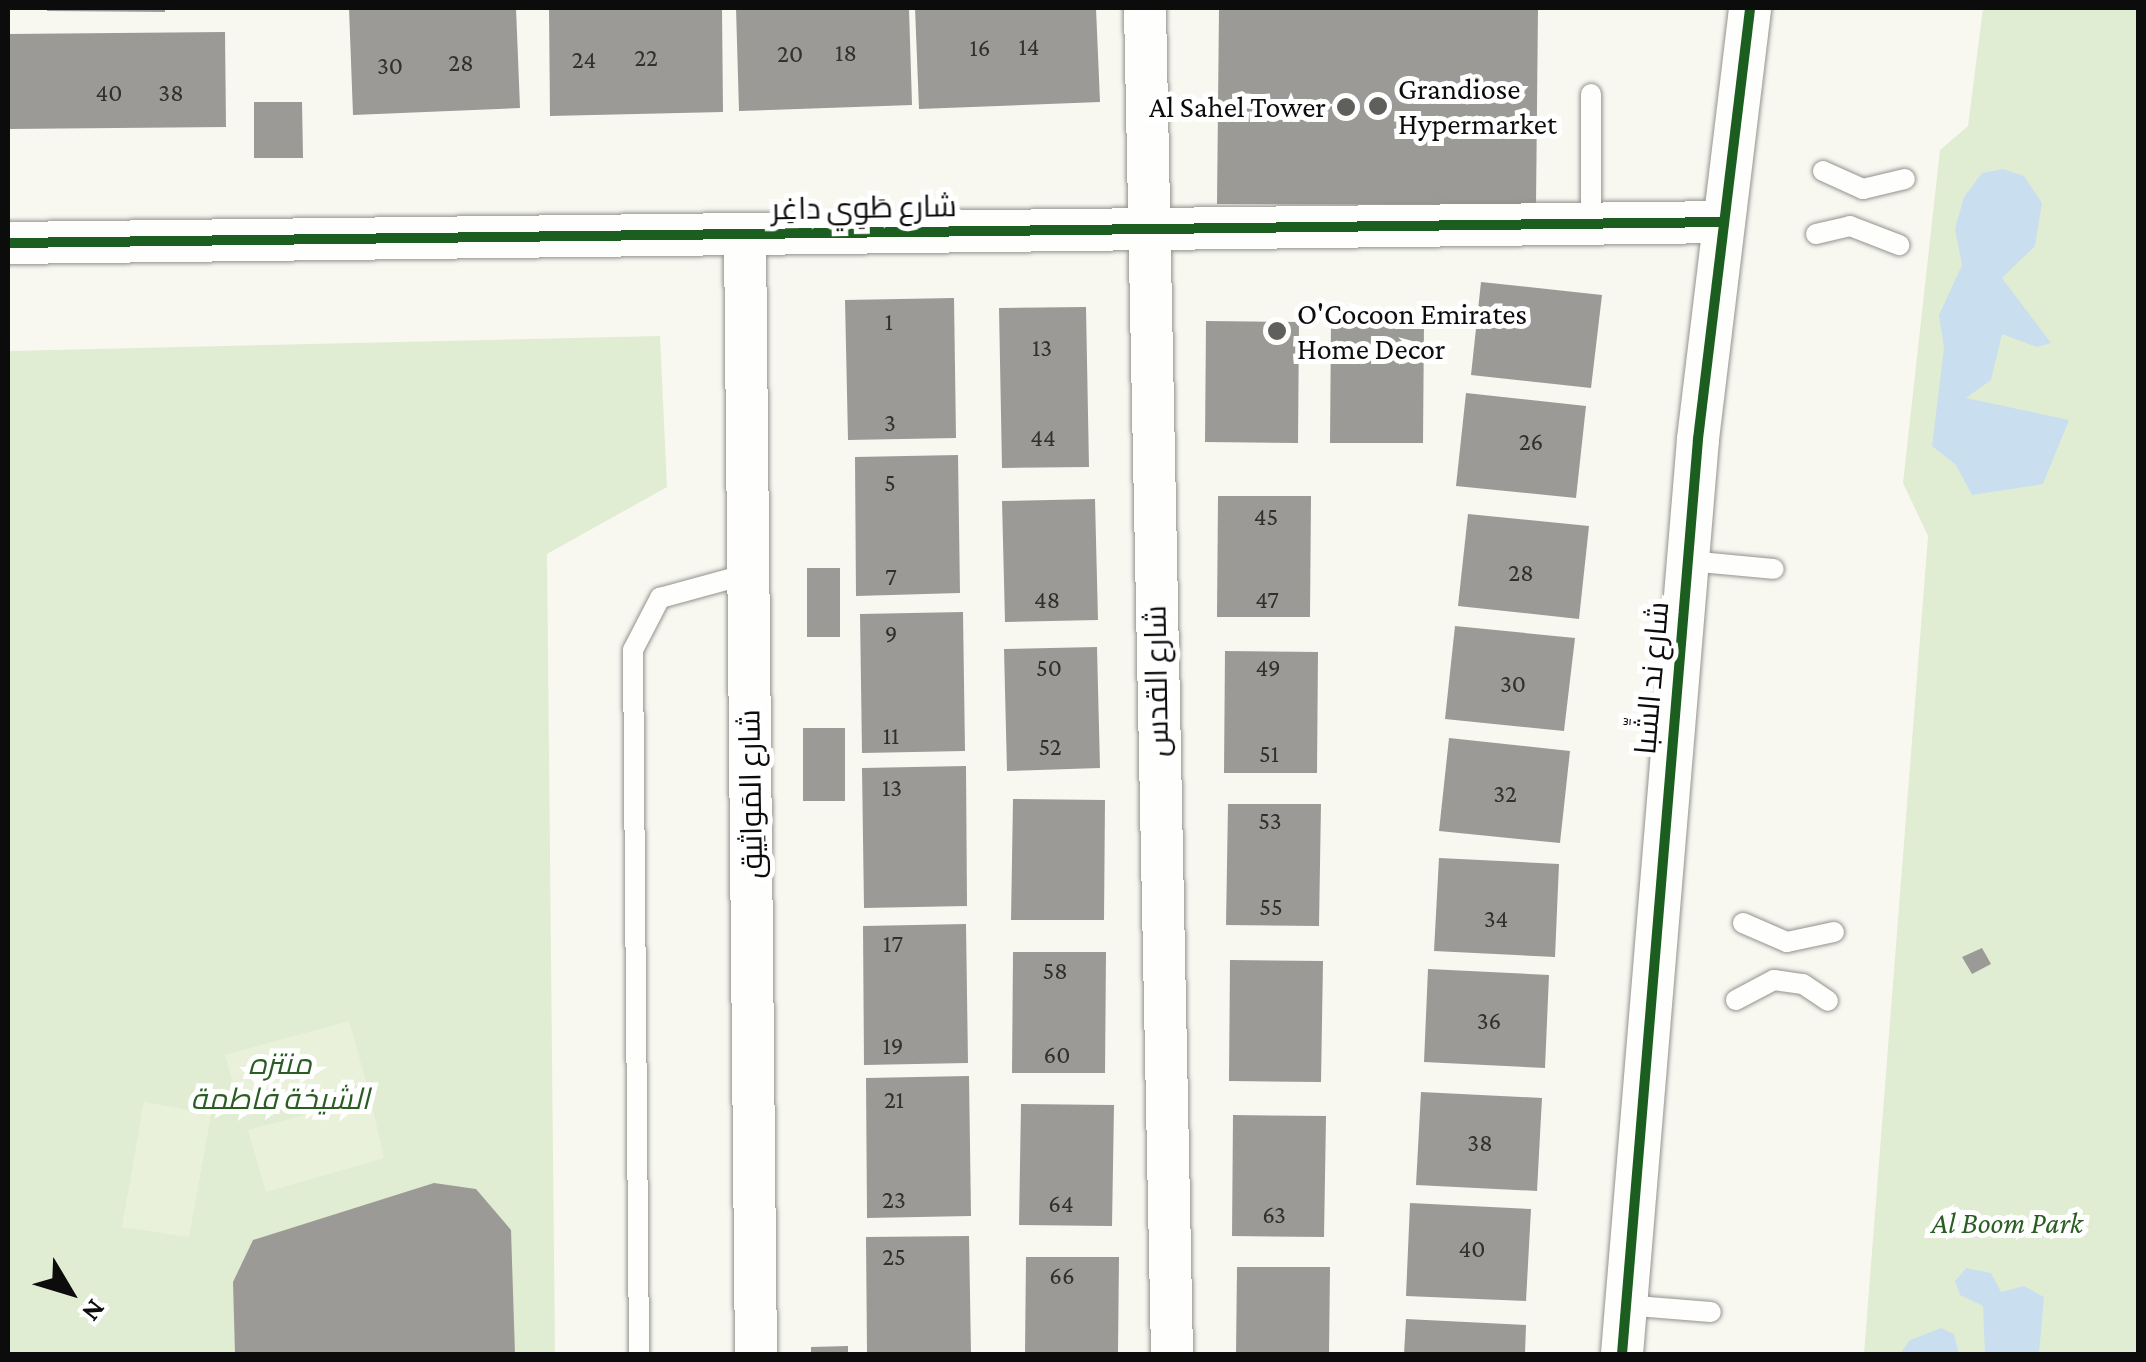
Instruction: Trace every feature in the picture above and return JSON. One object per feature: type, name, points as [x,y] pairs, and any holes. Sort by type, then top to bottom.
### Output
[{"type":"street","name":"شارع القدس","points":[[1144,8],[1172,1354]]},
{"type":"street","name":"شارع ند الشِّبا","points":[[1622,1354],[1622,1304],[1688,561],[1722,222],[1750,8]]},
{"type":"street","name":"شارع طَوِي داغِر","points":[[8,244],[1722,222]]},
{"type":"street","name":"شارع المَواثِيق","points":[[746,234],[756,1354]]},
{"type":"lane","points":[[1590,224],[1591,94]]},
{"type":"lane","points":[[1823,172],[1863,188],[1905,179]]},
{"type":"lane","points":[[1816,234],[1850,226],[1898,245]]},
{"type":"lane","points":[[1688,561],[1774,569]]},
{"type":"lane","points":[[639,1354],[633,650],[660,598],[748,574]]},
{"type":"lane","points":[[1743,923],[1787,942],[1834,932]]},
{"type":"lane","points":[[1736,1000],[1774,980],[1804,984],[1828,1000]]},
{"type":"lane","points":[[1622,1304],[1711,1312]]},
{"type":"green space","name":"Al Boom Park","points":[[1983,8],[2138,8],[2138,1354],[1864,1354],[1928,536],[1903,483],[1940,150],[1968,126]]},
{"type":"green space","name":"منتزه الشيخة فاطمة","points":[[660,336],[667,487],[547,554],[555,1354],[8,1354],[8,351]]},
{"type":"green space","points":[[349,1021],[366,1082],[243,1117],[225,1055]]},
{"type":"green space","points":[[370,1098],[384,1158],[266,1192],[248,1130]]},
{"type":"green space","points":[[144,1102],[211,1114],[189,1237],[122,1227]]},
{"type":"water","points":[[2003,169],[2024,176],[2042,203],[2035,246],[2002,278],[2051,343],[2037,347],[2002,334],[1991,380],[1966,398],[2069,420],[2043,484],[1972,495],[1956,465],[1932,446],[1944,348],[1939,315],[1962,265],[1955,229],[1964,197],[1982,173]]},
{"type":"water","points":[[1966,1268],[1991,1273],[2001,1292],[2024,1286],[2044,1297],[2039,1354],[1985,1354],[1983,1306],[1960,1295],[1955,1281]]},
{"type":"water","points":[[1941,1328],[1954,1334],[1959,1354],[1900,1354],[1910,1340]]},
{"type":"building","points":[[165,8],[165,12],[47,11]]},
{"type":"building","points":[[349,8],[516,8],[520,108],[353,115]]},
{"type":"building","points":[[549,8],[722,8],[723,112],[550,116]]},
{"type":"building","points":[[736,8],[909,8],[912,105],[739,111]]},
{"type":"building","points":[[915,8],[1096,8],[1100,102],[919,109]]},
{"type":"building","name":"Al Sahel Tower","points":[[1219,8],[1538,8],[1536,205],[1217,204]]},
{"type":"building","points":[[225,32],[226,127],[8,129],[8,34]]},
{"type":"building","points":[[254,102],[302,102],[303,158],[254,158]]},
{"type":"building","points":[[1481,282],[1602,295],[1591,388],[1471,375]]},
{"type":"building","points":[[954,298],[956,438],[848,440],[845,300]]},
{"type":"building","points":[[1086,307],[1089,467],[1002,468],[999,308]]},
{"type":"building","points":[[1206,321],[1299,322],[1298,443],[1205,442]]},
{"type":"building","points":[[1331,321],[1424,322],[1423,443],[1330,443]]},
{"type":"building","points":[[1466,393],[1586,406],[1576,498],[1456,486]]},
{"type":"building","points":[[958,455],[960,593],[856,596],[855,457]]},
{"type":"building","points":[[1218,496],[1311,496],[1310,617],[1217,617]]},
{"type":"building","points":[[1095,499],[1098,620],[1005,622],[1002,501]]},
{"type":"building","points":[[1468,514],[1589,526],[1579,619],[1458,606]]},
{"type":"building","points":[[807,568],[840,568],[840,637],[807,637]]},
{"type":"building","points":[[963,612],[965,751],[862,753],[860,614]]},
{"type":"building","points":[[1455,626],[1575,638],[1564,731],[1445,719]]},
{"type":"building","points":[[1097,647],[1100,768],[1007,771],[1004,649]]},
{"type":"building","points":[[1225,651],[1318,652],[1317,773],[1224,773]]},
{"type":"building","points":[[803,728],[845,728],[845,801],[803,801]]},
{"type":"building","points":[[1449,738],[1570,751],[1560,843],[1439,831]]},
{"type":"building","points":[[966,766],[967,906],[864,908],[862,768]]},
{"type":"building","points":[[1013,799],[1105,800],[1104,920],[1011,920]]},
{"type":"building","points":[[1228,804],[1321,804],[1319,926],[1226,925]]},
{"type":"building","points":[[1439,858],[1559,864],[1555,957],[1434,951]]},
{"type":"building","points":[[966,924],[968,1063],[864,1065],[863,926]]},
{"type":"building","points":[[1982,948],[1991,964],[1972,974],[1962,957]]},
{"type":"building","points":[[1013,952],[1106,952],[1105,1073],[1012,1073]]},
{"type":"building","points":[[1230,960],[1323,961],[1321,1082],[1229,1081]]},
{"type":"building","points":[[1428,969],[1549,975],[1545,1068],[1424,1062]]},
{"type":"building","points":[[969,1076],[971,1216],[867,1218],[866,1078]]},
{"type":"building","points":[[1421,1092],[1542,1098],[1537,1191],[1416,1185]]},
{"type":"building","points":[[1021,1104],[1114,1105],[1112,1226],[1019,1225]]},
{"type":"building","points":[[1233,1115],[1326,1116],[1324,1237],[1232,1236]]},
{"type":"building","points":[[434,1183],[476,1189],[511,1230],[515,1354],[235,1354],[233,1282],[253,1240]]},
{"type":"building","points":[[1410,1203],[1531,1209],[1526,1301],[1406,1296]]},
{"type":"building","points":[[969,1236],[971,1354],[867,1354],[866,1237]]},
{"type":"building","points":[[1026,1257],[1119,1257],[1118,1354],[1025,1354]]},
{"type":"building","points":[[1237,1267],[1330,1267],[1329,1354],[1236,1354]]},
{"type":"building","points":[[1406,1319],[1526,1325],[1525,1354],[1404,1354]]},
{"type":"building","points":[[848,1346],[848,1354],[811,1354],[811,1347]]},
{"type":"cycle path","points":[[1622,1354],[1698,439],[1750,8]]},
{"type":"cycle path","points":[[8,243],[1722,222]]},
{"type":"place","name":"Grandiose Hypermarket","points":[[1378,106]]},
{"type":"place","name":"Al Sahel Tower","points":[[1346,107]]},
{"type":"place","name":"O'Cocoon Emirates Home Decor","points":[[1277,331]]}]
